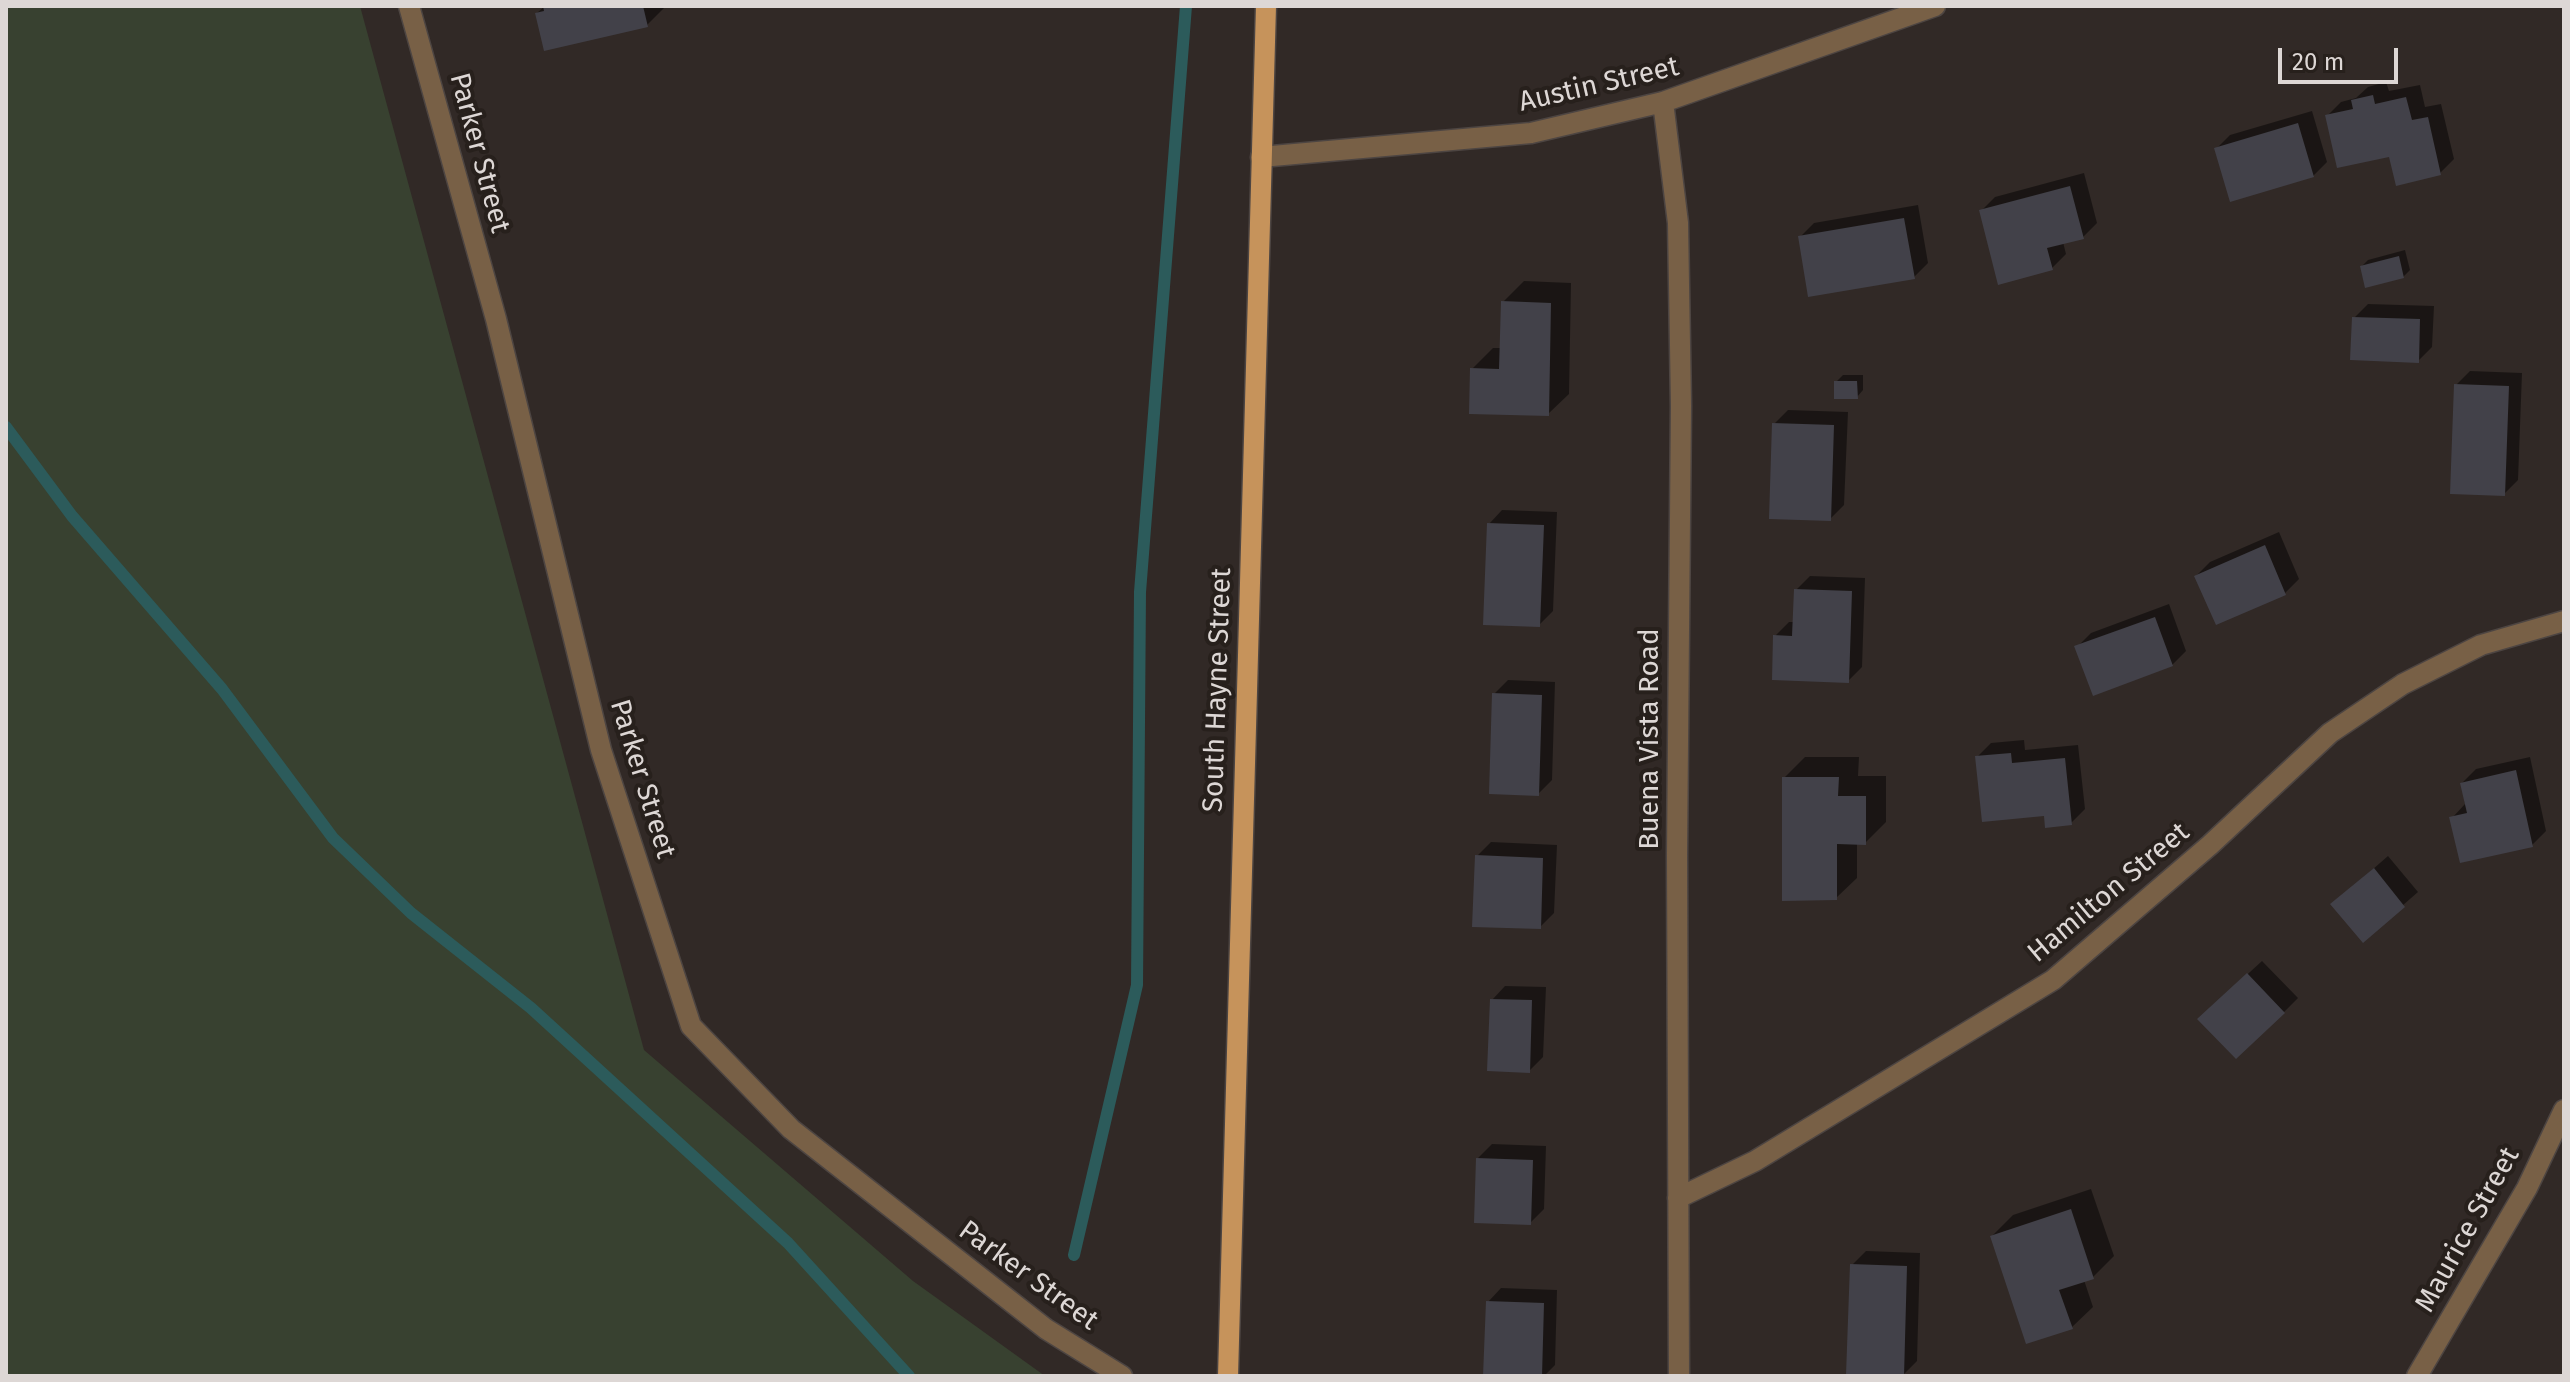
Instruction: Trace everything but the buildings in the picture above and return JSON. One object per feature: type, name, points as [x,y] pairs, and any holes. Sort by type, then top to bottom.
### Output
[{"type":"main road","name":"South Hayne Street","points":[[1228,1376],[1266,6]]},
{"type":"street","name":"Parker Street","points":[[409,6],[496,319],[601,750],[691,1026],[791,1129],[1046,1329],[1122,1376]]},
{"type":"street","name":"Austin Street","points":[[1261,157],[1531,133],[1663,102],[1935,6]]},
{"type":"street","name":"Buena Vista Road","points":[[1663,102],[1678,223],[1679,1376]]},
{"type":"street","name":"Hamilton Street","points":[[1678,1198],[1755,1161],[2053,980],[2210,845],[2330,733],[2403,684],[2481,645],[2564,621]]},
{"type":"street","name":"Maurice Street","points":[[2417,1376],[2527,1188],[2564,1110]]},
{"type":"green space","points":[[6,6],[360,6],[644,1050],[913,1281],[1045,1376],[6,1376]]},
{"type":"waterway","points":[[1074,1255],[1137,985],[1140,592],[1186,6]]},
{"type":"waterway","points":[[6,427],[72,516],[222,689],[333,838],[411,913],[531,1008],[788,1243],[909,1376]]}]
